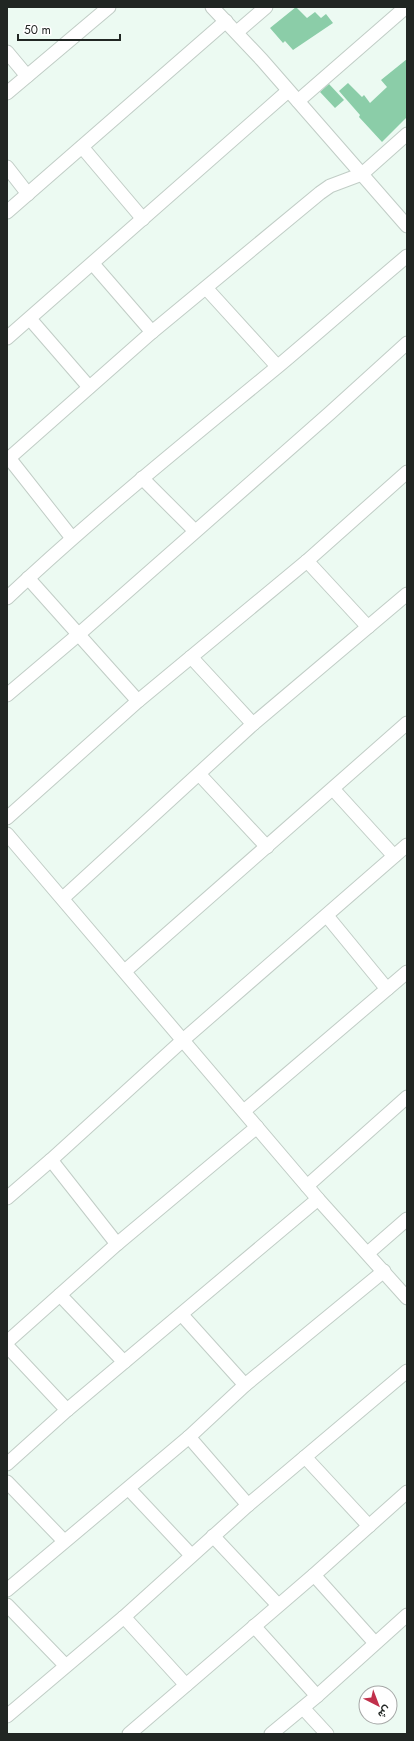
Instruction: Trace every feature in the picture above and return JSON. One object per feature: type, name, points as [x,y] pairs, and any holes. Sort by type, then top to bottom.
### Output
[{"type":"street","points":[[7,93],[109,7]]},
{"type":"street","points":[[212,7],[237,32],[407,226]]},
{"type":"street","points":[[237,32],[266,7]]},
{"type":"street","points":[[298,101],[406,7]]},
{"type":"street","points":[[7,212],[226,21]]},
{"type":"street","points":[[7,52],[27,76]]},
{"type":"street","points":[[7,338],[288,91]]},
{"type":"street","points":[[72,538],[8,459],[152,332],[320,193],[330,186],[362,174],[407,134]]},
{"type":"street","points":[[82,147],[143,219]]},
{"type":"street","points":[[7,167],[28,194]]},
{"type":"street","points":[[7,598],[72,538],[142,478],[407,256]]},
{"type":"street","points":[[92,264],[152,332]]},
{"type":"street","points":[[206,288],[277,366]]},
{"type":"street","points":[[30,319],[89,387]]},
{"type":"street","points":[[7,695],[79,634],[330,413],[407,343]]},
{"type":"street","points":[[7,818],[138,701],[308,561],[407,472]]},
{"type":"street","points":[[142,478],[195,531]]},
{"type":"street","points":[[308,561],[368,627]]},
{"type":"street","points":[[28,578],[138,701]]},
{"type":"street","points":[[63,898],[253,724],[407,595]]},
{"type":"street","points":[[191,657],[253,724]]},
{"type":"street","points":[[125,971],[407,723]]},
{"type":"street","points":[[199,774],[267,847]]},
{"type":"street","points":[[333,789],[394,856]]},
{"type":"street","points":[[7,834],[318,1199],[407,1298]]},
{"type":"street","points":[[7,1198],[183,1040],[407,845]]},
{"type":"street","points":[[327,916],[387,989]]},
{"type":"street","points":[[244,1111],[407,972]]},
{"type":"street","points":[[307,1186],[407,1097]]},
{"type":"street","points":[[7,1342],[117,1244],[257,1127]]},
{"type":"street","points":[[51,1160],[117,1244]]},
{"type":"street","points":[[7,1464],[67,1410],[182,1315],[318,1199]]},
{"type":"street","points":[[368,1253],[407,1219]]},
{"type":"street","points":[[7,1590],[64,1541],[129,1489],[189,1437],[245,1385],[384,1271]]},
{"type":"street","points":[[60,1295],[124,1362]]},
{"type":"street","points":[[182,1315],[245,1385]]},
{"type":"street","points":[[7,1346],[67,1410]]},
{"type":"street","points":[[7,1716],[65,1665],[124,1617],[248,1505],[407,1371]]},
{"type":"street","points":[[189,1437],[248,1505]]},
{"type":"street","points":[[305,1457],[369,1526]]},
{"type":"street","points":[[7,1482],[64,1541]]},
{"type":"street","points":[[129,1489],[191,1555]]},
{"type":"street","points":[[129,1734],[314,1575],[407,1492]]},
{"type":"street","points":[[213,1536],[278,1605]]},
{"type":"street","points":[[314,1575],[375,1644]]},
{"type":"street","points":[[7,1605],[65,1665]]},
{"type":"street","points":[[271,1734],[317,1696],[407,1615]]},
{"type":"street","points":[[124,1617],[186,1685]]},
{"type":"street","points":[[254,1626],[317,1696]]},
{"type":"street","points":[[303,1708],[327,1734]]},
{"type":"building","points":[[296,7],[307,18],[315,12],[321,18],[326,14],[333,23],[293,50],[285,41],[283,43],[270,28]]},
{"type":"building","points":[[407,59],[407,117],[382,142],[359,117],[360,115],[339,91],[348,83],[362,97],[364,95],[370,103],[387,87],[381,80]]},
{"type":"building","points":[[329,84],[344,100],[335,108],[320,92]]}]
